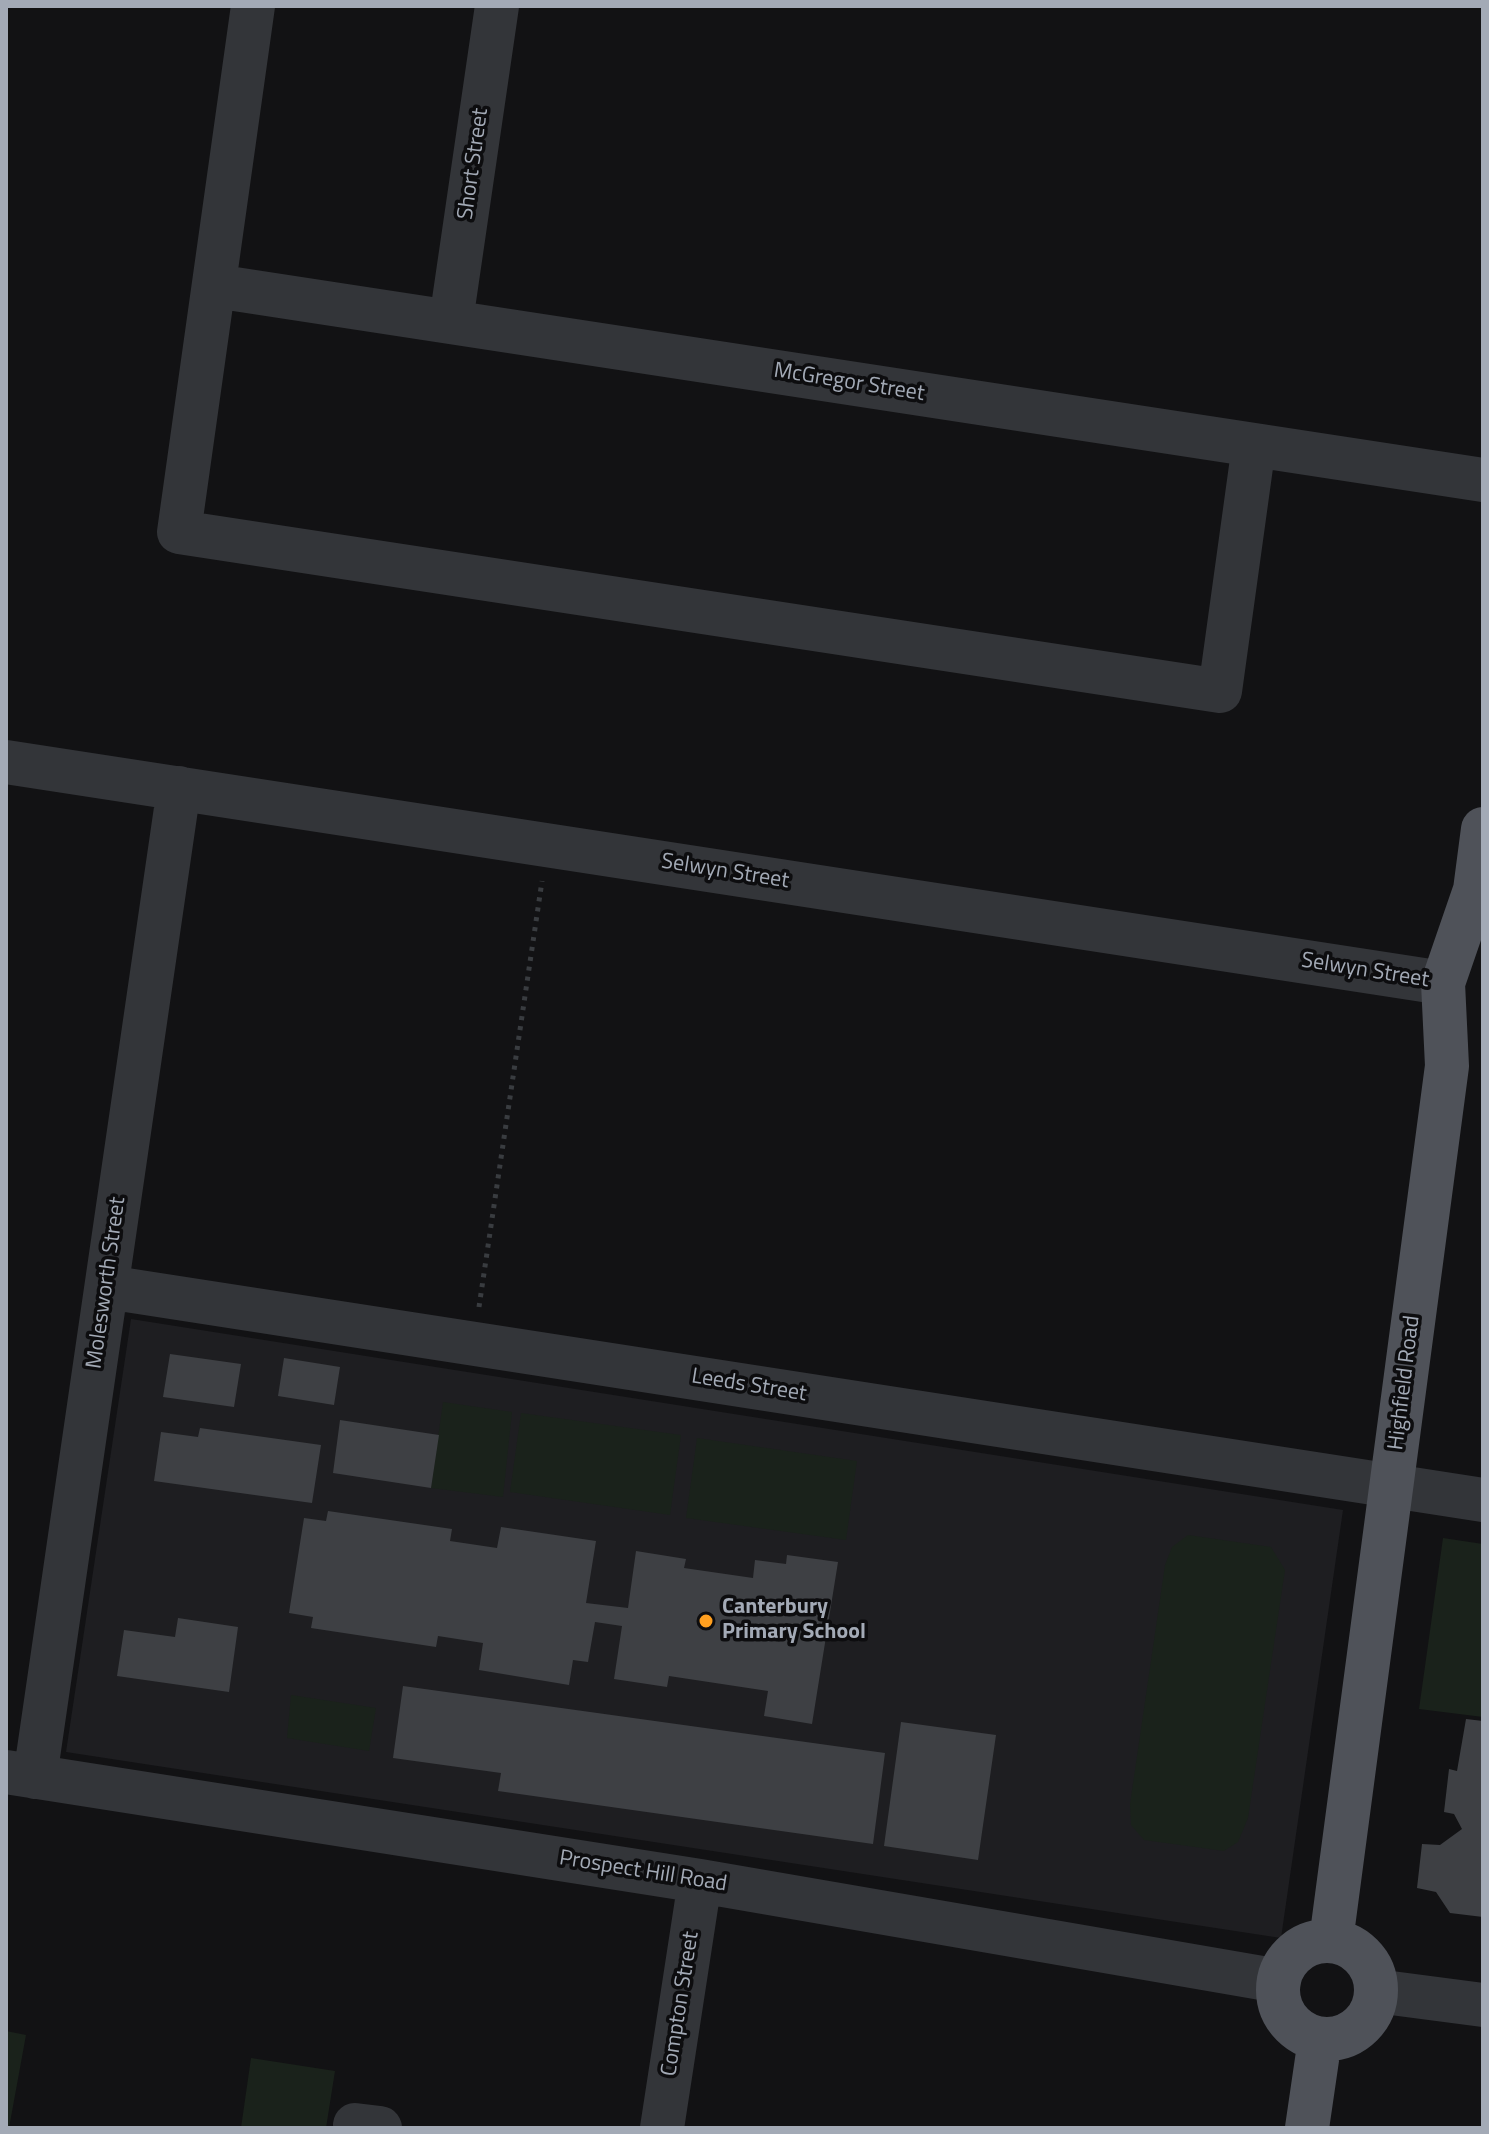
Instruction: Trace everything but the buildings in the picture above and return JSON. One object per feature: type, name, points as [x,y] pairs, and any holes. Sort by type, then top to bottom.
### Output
[{"type":"main road","name":"Highfield Road","points":[[1331,1941],[1447,1066],[1443,983],[1479,891],[1483,829]]},
{"type":"main road","points":[[1317,1941],[1331,1941],[1351,1946],[1367,1960],[1375,1976],[1376,1991],[1370,2014],[1355,2030],[1340,2037],[1320,2039],[1306,2033],[1286,2015],[1280,1999],[1279,1981],[1285,1965],[1296,1952],[1317,1941]]},
{"type":"main road","points":[[1307,2128],[1320,2039]]},
{"type":"street","points":[[253,6],[179,532],[1220,691],[1254,445]]},
{"type":"street","name":"Short Street","points":[[451,321],[497,6]]},
{"type":"street","name":"McGregor Street","points":[[215,286],[1483,480]]},
{"type":"street","name":"Selwyn Street","points":[[6,762],[1443,983]]},
{"type":"street","name":"Molesworth Street","points":[[20,1775],[107,1287],[179,788]]},
{"type":"street","name":"Leeds Street","points":[[107,1287],[1483,1500]]},
{"type":"street","name":"Prospect Hill Road","points":[[20,1775],[700,1881],[1279,1981]]},
{"type":"street","name":"Compton Street","points":[[662,2128],[700,1881]]},
{"type":"street","points":[[1376,1991],[1483,2005]]},
{"type":"path","points":[[473,1343],[547,845]]},
{"type":"shaded area","name":"Canterbury Primary School","points":[[131,1319],[1343,1510],[1281,1938],[66,1752]]},
{"type":"shaded area","points":[[443,1402],[512,1412],[503,1497],[431,1488]]},
{"type":"shaded area","points":[[521,1413],[681,1435],[670,1515],[510,1492]]},
{"type":"shaded area","points":[[697,1438],[857,1461],[846,1540],[686,1518]]},
{"type":"shaded area","points":[[1188,1535],[1271,1547],[1285,1570],[1248,1818],[1238,1842],[1224,1851],[1144,1840],[1131,1825],[1130,1804],[1165,1565],[1172,1547]]},
{"type":"shaded area","points":[[1443,1538],[1483,1544],[1483,1717],[1419,1709]]},
{"type":"shaded area","points":[[291,1695],[376,1708],[369,1751],[287,1738]]},
{"type":"shaded area","points":[[6,2031],[26,2035],[9,2128],[6,2128]]},
{"type":"shaded area","points":[[251,2058],[335,2071],[326,2128],[241,2128]]},
{"type":"place","name":"Canterbury Primary School","points":[[706,1621]]}]
